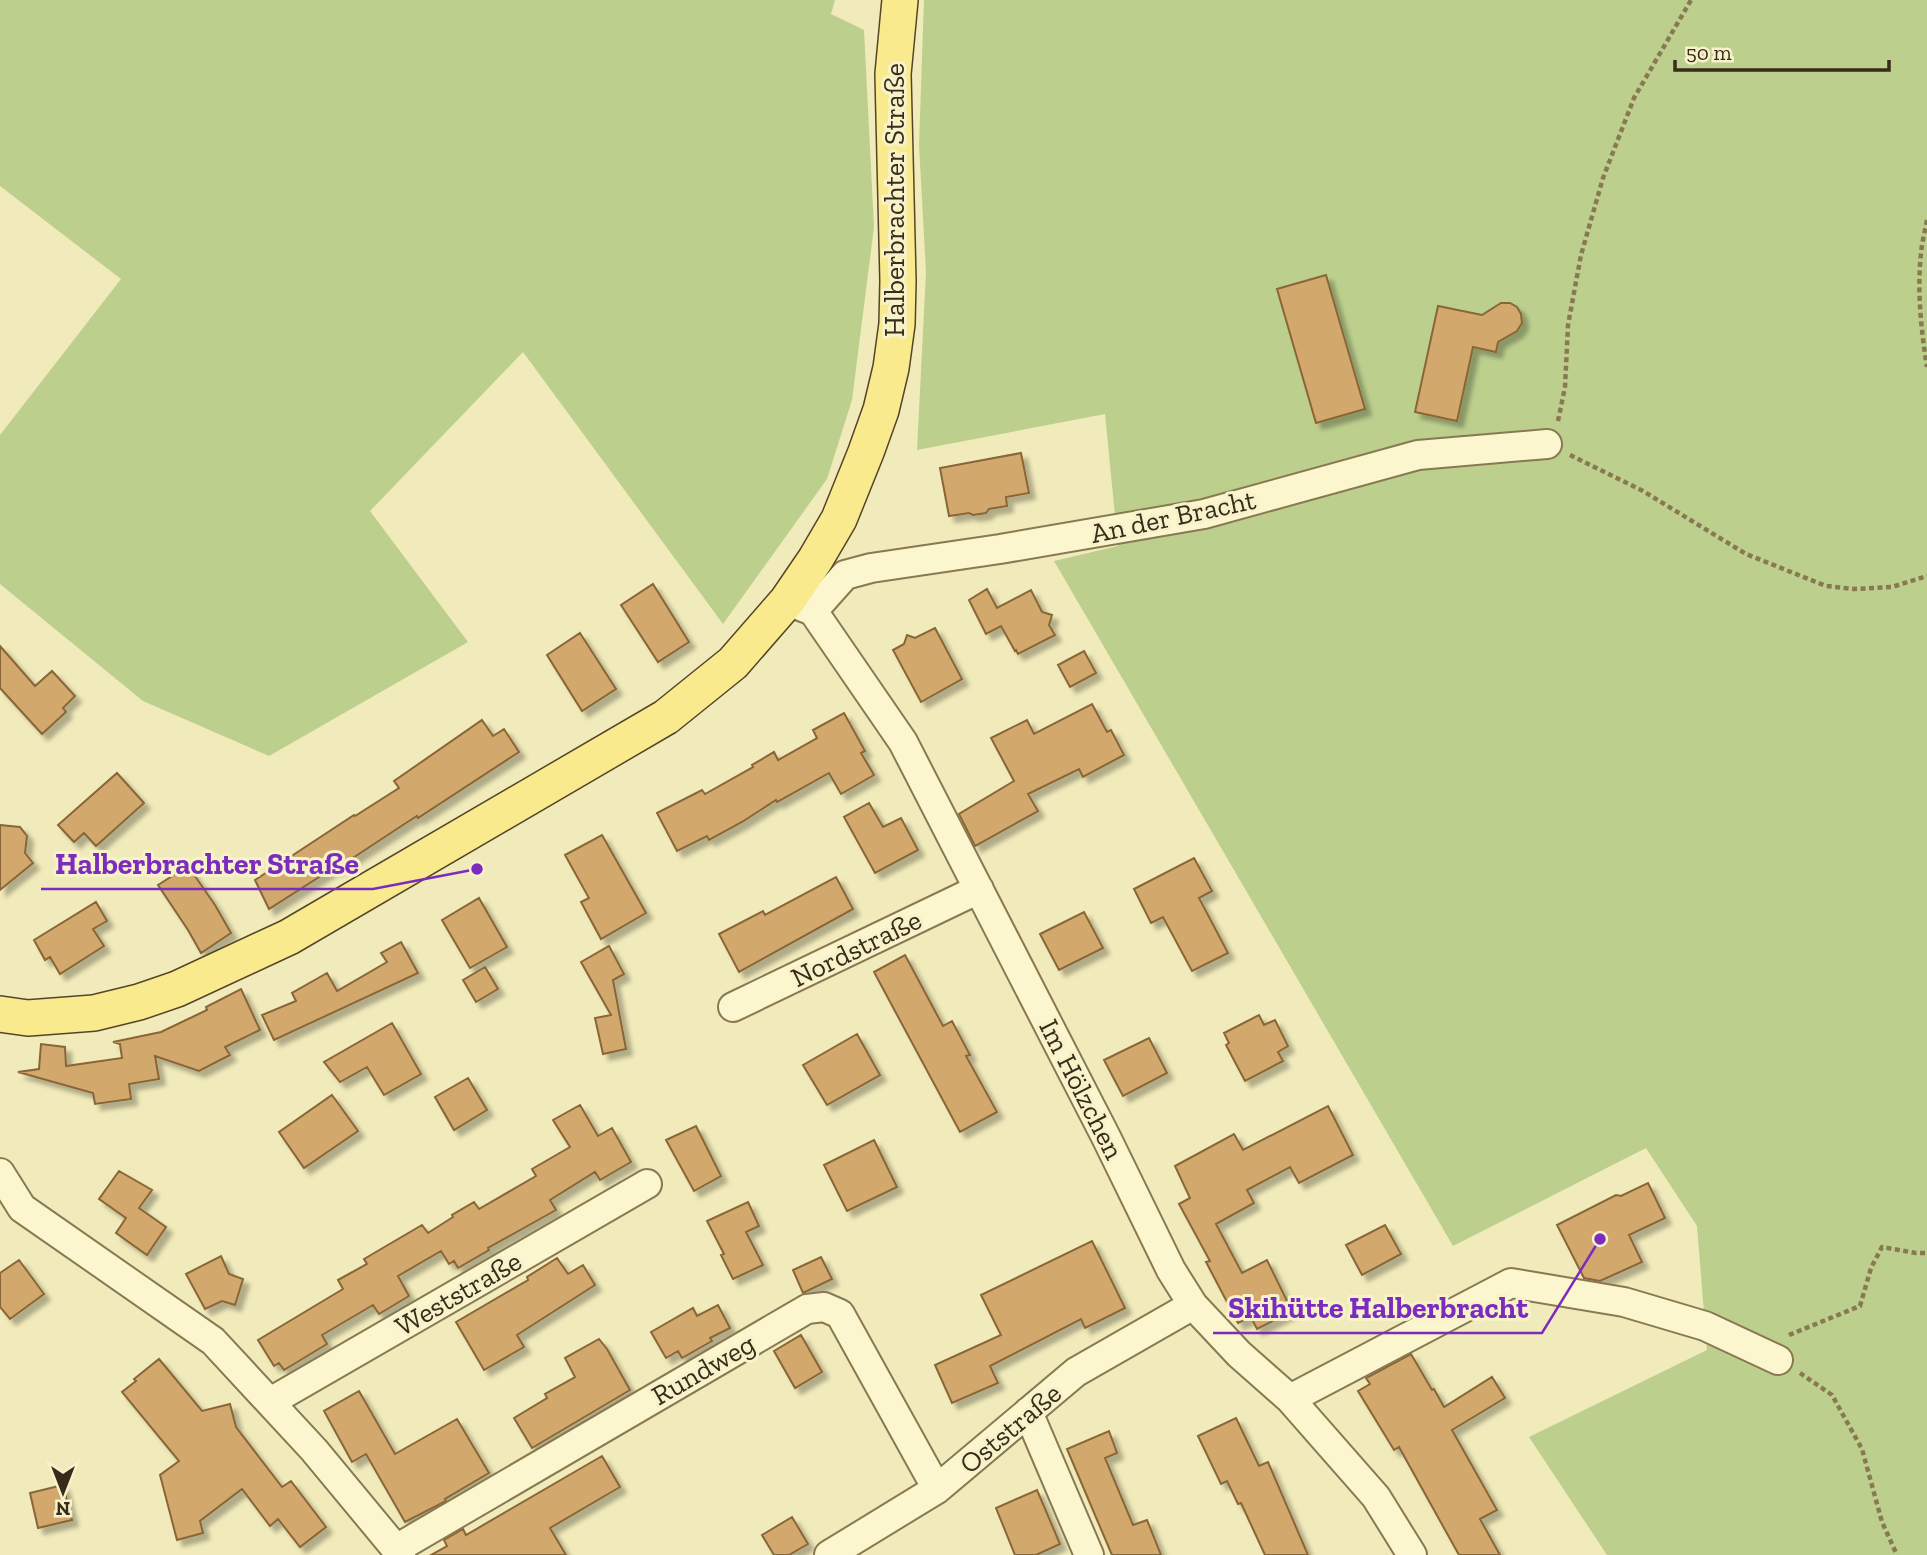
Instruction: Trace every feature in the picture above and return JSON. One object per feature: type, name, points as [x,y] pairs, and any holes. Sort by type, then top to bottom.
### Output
[{"type":"main road","name":"Halberbrachter Straße","points":[[0,1014],[28,1018],[94,1013],[139,1002],[177,989],[289,937],[666,717],[800,606],[815,560],[838,519],[870,442],[891,368],[897,324],[898,281],[893,74],[900,0]]},
{"type":"street","name":"An der Bracht","points":[[800,606],[845,575],[871,568],[1204,514],[1418,455],[1547,444]]},
{"type":"street","name":"Im Hölzchen","points":[[800,606],[903,742],[1106,1136],[1171,1269],[1192,1305],[1239,1354],[1290,1399],[1376,1497],[1412,1555]]},
{"type":"street","name":"Nordstraße","points":[[733,1007],[979,889]]},
{"type":"street","points":[[0,1173],[22,1208],[213,1341],[314,1450],[399,1552]]},
{"type":"street","name":"Weststraße","points":[[270,1402],[647,1184]]},
{"type":"street","points":[[1290,1399],[1511,1283],[1624,1302],[1705,1326],[1778,1360]]},
{"type":"street","name":"Oststraße","points":[[829,1555],[937,1489],[1076,1372],[1192,1305]]},
{"type":"street","name":"Rundweg","points":[[399,1552],[807,1309],[815,1308],[824,1307],[840,1314],[937,1489]]},
{"type":"street","points":[[1028,1412],[1089,1555]]},
{"type":"path","points":[[1691,0],[1634,98],[1603,178],[1581,255],[1568,325],[1565,387],[1558,420],[1547,444],[1643,491],[1746,554],[1826,586],[1854,589],[1892,587],[1927,576]]},
{"type":"path","points":[[1927,220],[1921,252],[1920,304],[1927,367]]},
{"type":"path","points":[[1897,1555],[1882,1522],[1862,1449],[1832,1395],[1810,1378],[1778,1360],[1785,1337],[1860,1306],[1871,1268],[1882,1247],[1927,1253]]},
{"type":"green space","points":[[0,0],[835,0],[831,14],[864,30],[874,227],[852,400],[827,479],[723,624],[523,352],[370,511],[468,642],[269,756],[143,701],[0,584],[0,435],[121,279],[0,186]]},
{"type":"green space","points":[[924,0],[1927,0],[1927,1555],[1607,1555],[1529,1437],[1707,1350],[1697,1226],[1646,1148],[1453,1246],[1054,561],[1118,546],[1105,414],[917,450],[926,272],[919,145]]},
{"type":"building","points":[[1326,275],[1365,409],[1316,423],[1277,289]]},
{"type":"building","points":[[1501,303],[1510,303],[1517,307],[1522,323],[1517,331],[1498,342],[1496,352],[1473,347],[1457,421],[1415,412],[1438,306],[1482,315]]},
{"type":"building","points":[[1021,453],[1029,493],[1006,497],[1007,506],[989,509],[986,513],[949,516],[940,468]]},
{"type":"building","points":[[653,584],[689,642],[658,662],[621,605]]},
{"type":"building","points":[[987,589],[997,608],[1031,590],[1042,612],[1052,615],[1049,625],[1055,635],[1018,654],[1001,626],[986,634],[969,600]]},
{"type":"building","points":[[935,628],[962,679],[921,702],[893,650],[904,644],[907,635],[915,638]]},
{"type":"building","points":[[580,633],[616,689],[582,711],[547,655]]},
{"type":"building","points":[[0,646],[35,686],[52,671],[75,696],[63,708],[66,712],[42,734],[0,688]]},
{"type":"building","points":[[1084,651],[1096,673],[1070,687],[1058,665]]},
{"type":"building","points":[[1092,704],[1107,732],[1111,730],[1124,755],[1083,777],[1079,769],[1028,794],[1038,811],[975,846],[959,814],[1014,781],[991,738],[1027,720],[1034,734]]},
{"type":"building","points":[[844,713],[865,751],[861,753],[874,775],[841,794],[829,773],[777,802],[776,800],[709,840],[707,836],[677,851],[657,813],[702,790],[705,794],[774,752],[778,760],[817,738],[813,730]]},
{"type":"building","points":[[482,720],[493,736],[504,729],[519,752],[418,818],[417,816],[269,909],[255,880],[399,788],[394,781]]},
{"type":"building","points":[[117,773],[144,803],[96,846],[84,833],[74,842],[58,825]]},
{"type":"building","points":[[869,803],[883,827],[901,818],[918,850],[875,873],[844,817]]},
{"type":"building","points":[[0,825],[20,827],[27,836],[25,853],[33,863],[0,890]]},
{"type":"building","points":[[602,835],[646,913],[601,939],[581,902],[589,898],[565,855]]},
{"type":"building","points":[[1194,858],[1212,891],[1199,898],[1228,953],[1192,971],[1163,917],[1151,923],[1134,889]]},
{"type":"building","points":[[188,866],[231,933],[201,953],[158,885]]},
{"type":"building","points":[[836,877],[853,909],[739,972],[719,934],[763,911],[765,915]]},
{"type":"building","points":[[479,898],[507,947],[470,968],[442,920]]},
{"type":"building","points":[[96,902],[107,921],[93,929],[104,946],[60,974],[50,957],[45,960],[34,940]]},
{"type":"building","points":[[1084,912],[1103,948],[1059,970],[1040,934]]},
{"type":"building","points":[[401,942],[418,973],[274,1040],[262,1015],[296,1001],[292,993],[327,973],[337,991],[387,962],[381,953]]},
{"type":"building","points":[[609,946],[624,974],[613,980],[626,1049],[603,1054],[595,1018],[611,1015],[581,962]]},
{"type":"building","points":[[905,955],[943,1026],[952,1021],[970,1055],[966,1056],[997,1112],[960,1132],[874,972]]},
{"type":"building","points":[[485,967],[498,989],[476,1002],[463,980]]},
{"type":"building","points":[[241,989],[260,1030],[225,1047],[230,1055],[199,1071],[155,1056],[159,1079],[129,1084],[131,1099],[95,1104],[93,1093],[18,1072],[39,1069],[41,1044],[65,1047],[66,1066],[122,1058],[120,1044],[113,1042],[161,1032],[207,1010],[206,1007]]},
{"type":"building","points":[[1259,1015],[1264,1025],[1275,1020],[1288,1046],[1278,1052],[1283,1061],[1245,1081],[1226,1045],[1229,1043],[1224,1033]]},
{"type":"building","points":[[392,1023],[421,1074],[384,1095],[367,1067],[340,1082],[324,1062]]},
{"type":"building","points":[[857,1034],[880,1075],[827,1105],[803,1065]]},
{"type":"building","points":[[1149,1038],[1167,1073],[1123,1096],[1104,1060]]},
{"type":"building","points":[[468,1078],[487,1110],[454,1130],[435,1097]]},
{"type":"building","points":[[332,1095],[358,1131],[304,1168],[279,1132]]},
{"type":"building","points":[[580,1105],[598,1136],[612,1128],[631,1162],[600,1180],[595,1172],[550,1200],[556,1210],[458,1268],[454,1261],[449,1264],[441,1251],[398,1276],[409,1296],[379,1314],[373,1305],[322,1335],[327,1344],[284,1370],[279,1363],[274,1366],[258,1340],[343,1289],[338,1280],[367,1264],[364,1259],[422,1225],[428,1233],[474,1202],[479,1209],[536,1176],[532,1169],[570,1147],[553,1120]]},
{"type":"building","points":[[1328,1106],[1353,1155],[1299,1183],[1290,1167],[1247,1190],[1254,1203],[1216,1224],[1242,1273],[1267,1260],[1292,1311],[1257,1329],[1251,1317],[1238,1323],[1206,1262],[1210,1261],[1179,1204],[1190,1198],[1175,1166],[1234,1134],[1243,1150]]},
{"type":"building","points":[[696,1126],[721,1176],[694,1191],[666,1140]]},
{"type":"building","points":[[874,1140],[897,1187],[847,1211],[824,1165]]},
{"type":"building","points":[[119,1171],[152,1190],[139,1208],[166,1227],[147,1255],[116,1233],[126,1218],[99,1199]]},
{"type":"building","points":[[1648,1183],[1665,1218],[1629,1235],[1642,1262],[1600,1281],[1584,1278],[1557,1225],[1616,1195],[1621,1196]]},
{"type":"building","points":[[748,1202],[759,1226],[746,1232],[763,1265],[733,1279],[707,1221]]},
{"type":"building","points":[[1385,1225],[1401,1254],[1362,1275],[1346,1245]]},
{"type":"building","points":[[1092,1241],[1125,1308],[1085,1328],[1081,1319],[990,1366],[998,1383],[952,1403],[935,1365],[1001,1335],[981,1295]]},
{"type":"building","points":[[221,1256],[229,1274],[243,1279],[235,1305],[222,1301],[205,1309],[186,1274]]},
{"type":"building","points":[[821,1257],[832,1279],[803,1293],[793,1270]]},
{"type":"building","points":[[557,1258],[568,1274],[583,1265],[595,1285],[517,1335],[524,1347],[484,1370],[456,1322],[528,1280],[527,1277]]},
{"type":"building","points":[[19,1260],[44,1294],[10,1319],[0,1307],[0,1273]]},
{"type":"building","points":[[718,1305],[730,1328],[710,1338],[712,1341],[682,1358],[678,1351],[666,1358],[651,1332],[693,1308],[697,1316]]},
{"type":"building","points":[[801,1335],[822,1372],[795,1388],[774,1351]]},
{"type":"building","points":[[599,1339],[630,1390],[532,1448],[514,1418],[547,1398],[545,1394],[575,1377],[565,1358]]},
{"type":"building","points":[[1411,1354],[1444,1407],[1492,1377],[1505,1398],[1452,1430],[1497,1510],[1480,1519],[1500,1555],[1459,1555],[1399,1447],[1394,1450],[1358,1391],[1370,1384],[1366,1378]]},
{"type":"building","points":[[159,1359],[202,1411],[230,1404],[236,1427],[282,1487],[291,1481],[326,1527],[300,1547],[278,1519],[270,1526],[242,1489],[200,1521],[203,1533],[177,1540],[160,1475],[179,1461],[122,1392]]},
{"type":"building","points":[[359,1391],[395,1454],[457,1419],[489,1473],[445,1499],[446,1501],[405,1522],[366,1454],[352,1462],[324,1411]]},
{"type":"building","points":[[1236,1418],[1259,1466],[1268,1462],[1308,1555],[1265,1555],[1241,1503],[1238,1504],[1227,1481],[1221,1484],[1198,1436]]},
{"type":"building","points":[[1109,1431],[1117,1453],[1105,1458],[1133,1525],[1147,1520],[1161,1555],[1112,1555],[1067,1449]]},
{"type":"building","points":[[602,1456],[620,1487],[550,1528],[566,1555],[431,1555],[447,1546],[444,1540],[463,1529],[466,1535]]},
{"type":"building","points":[[63,1485],[72,1520],[38,1528],[30,1493]]},
{"type":"building","points":[[1037,1490],[1060,1544],[1036,1555],[1015,1555],[996,1508]]},
{"type":"building","points":[[792,1517],[808,1544],[789,1555],[774,1555],[762,1535]]},
{"type":"place","name":"Halberbrachter Straße","points":[[477,869]]},
{"type":"place","name":"Skihütte Halberbracht","points":[[1600,1239]]}]
